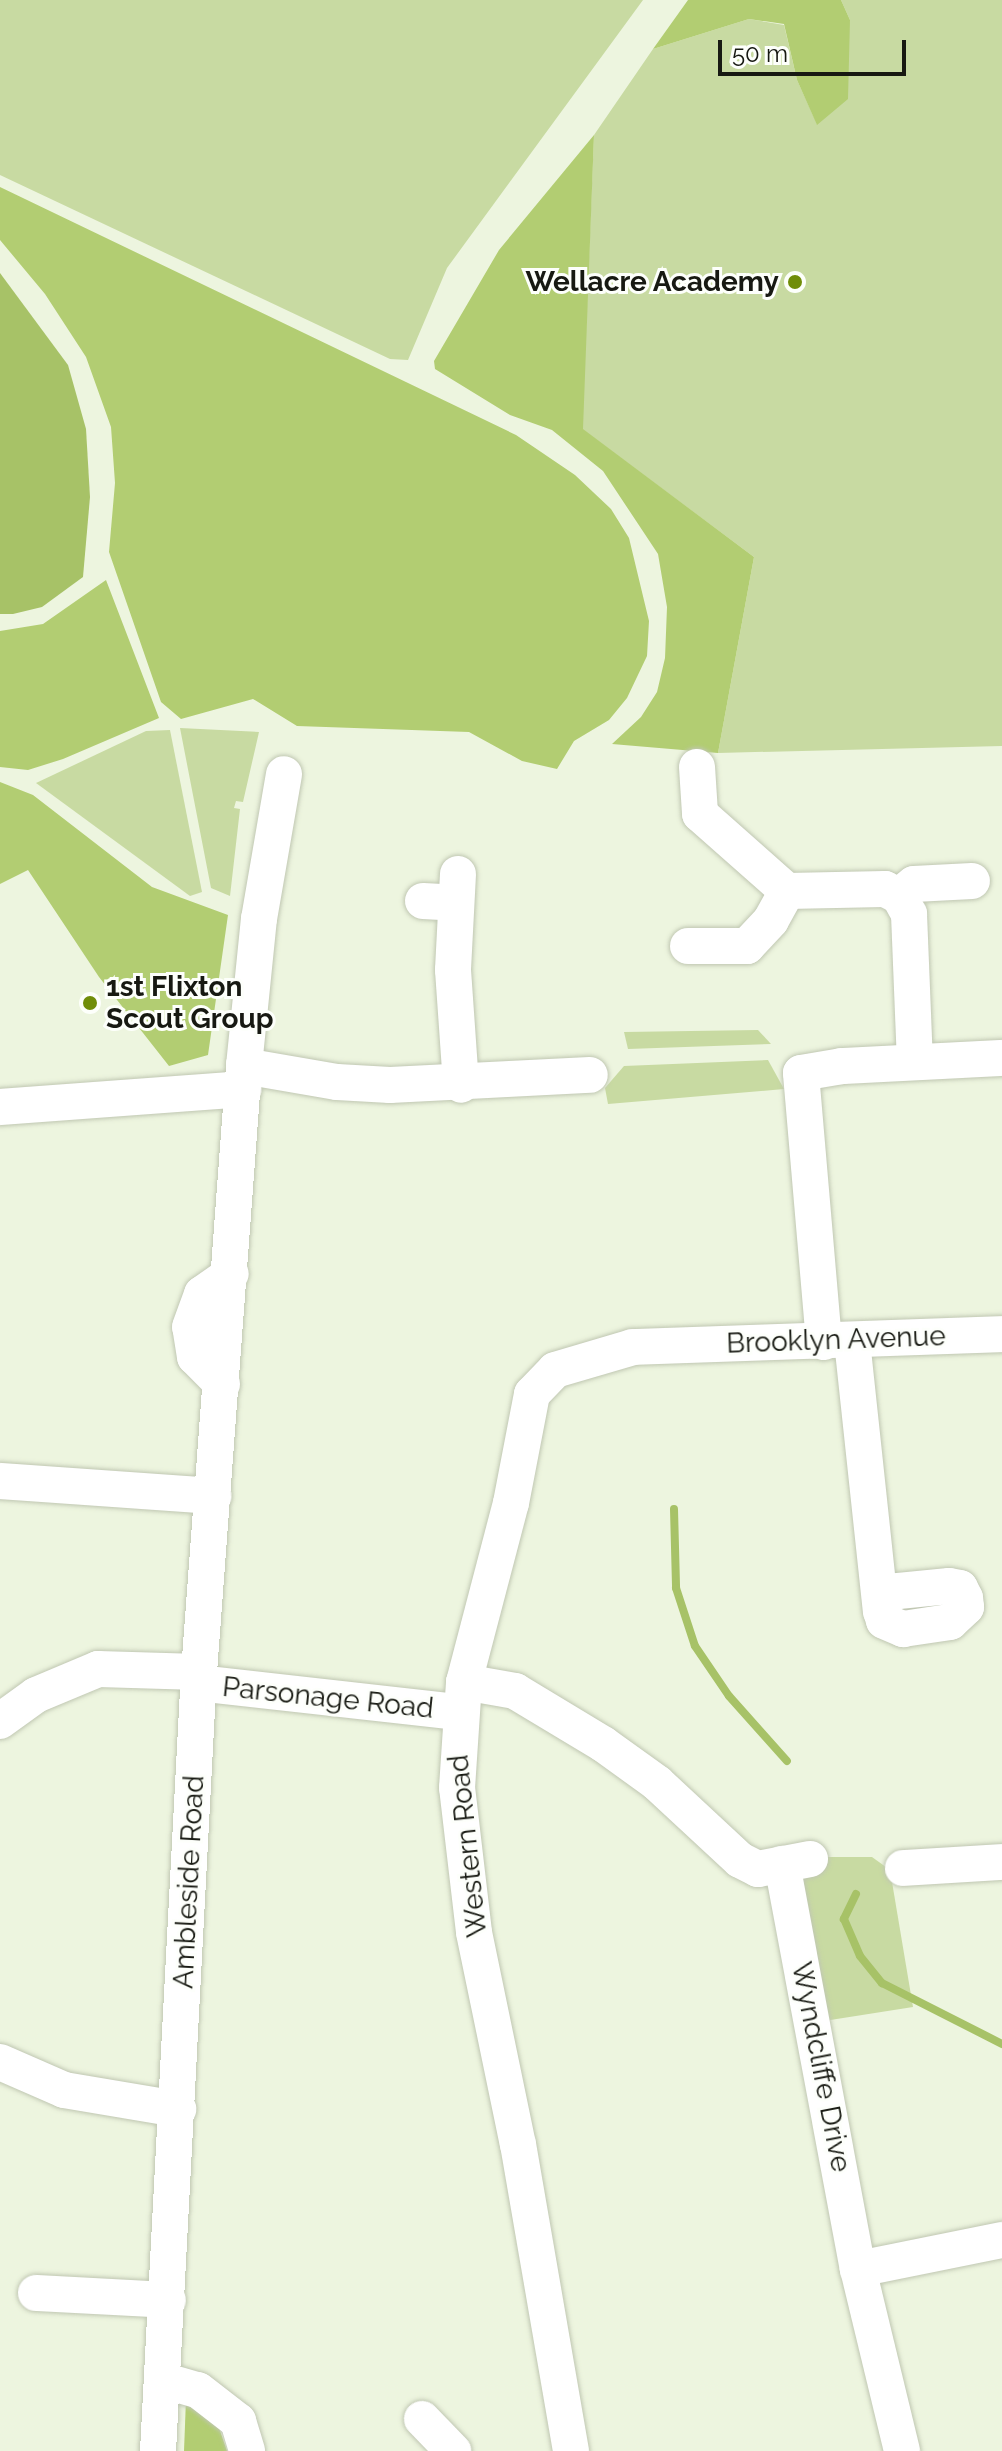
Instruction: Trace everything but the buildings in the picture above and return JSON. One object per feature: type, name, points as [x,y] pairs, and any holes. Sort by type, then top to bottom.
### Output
[{"type":"street","points":[[697,767],[700,814],[787,891],[885,889],[899,896],[909,914],[915,1062]]},
{"type":"street","name":"Ambleside Road","points":[[158,2451],[198,1677],[222,1384],[195,1357],[190,1327],[202,1294],[231,1274],[244,1078],[259,919],[284,774]]},
{"type":"street","points":[[899,896],[914,884],[972,881]]},
{"type":"street","points":[[688,946],[747,946],[771,920],[787,891]]},
{"type":"street","points":[[446,893],[461,1085]]},
{"type":"street","points":[[881,1611],[838,1342],[801,1073],[814,1068],[1002,1058]]},
{"type":"street","points":[[0,1107],[244,1078],[461,1085],[590,1075]]},
{"type":"street","name":"Brooklyn Avenue","points":[[670,1345],[838,1342],[1002,1334]]},
{"type":"street","name":"Western Road","points":[[571,2451],[524,2175],[474,1932],[457,1788],[461,1697],[511,1503],[532,1394],[555,1370],[594,1355],[670,1345]]},
{"type":"street","points":[[0,1481],[213,1496]]},
{"type":"street","name":"Parsonage Road","points":[[0,1721],[46,1689],[98,1669],[461,1697],[515,1691],[603,1744],[657,1783],[740,1860],[758,1869],[796,1862]]},
{"type":"street","name":"Wyndcliffe Drive","points":[[796,1862],[858,2269],[902,2451]]},
{"type":"street","points":[[903,1868],[1002,1862]]},
{"type":"street","points":[[0,2062],[30,2079],[64,2090],[178,2109]]},
{"type":"street","points":[[858,2269],[1002,2240]]},
{"type":"street","points":[[36,2293],[168,2300]]},
{"type":"street","points":[[162,2380],[198,2390],[238,2421],[247,2451]]},
{"type":"street","points":[[422,2419],[453,2451]]},
{"type":"shaded area","points":[[0,0],[643,0],[447,268],[408,360],[390,359],[0,175]]},
{"type":"shaded area","points":[[688,0],[841,0],[850,20],[848,99],[817,125],[797,80],[784,24],[749,19],[653,49]]},
{"type":"shaded area","name":"Wellacre Academy","points":[[841,0],[1002,0],[1002,746],[718,753],[754,557],[582,429],[594,135],[653,49],[749,19],[784,25],[797,80],[817,124],[850,20]]},
{"type":"shaded area","points":[[594,135],[583,429],[754,557],[718,753],[612,744],[641,717],[657,692],[665,658],[667,607],[658,554],[603,471],[552,430],[510,415],[435,369],[434,361],[499,250]]},
{"type":"shaded area","points":[[0,187],[516,435],[575,475],[611,509],[629,538],[649,621],[647,656],[627,698],[609,720],[574,741],[557,769],[522,761],[469,732],[297,726],[253,699],[181,719],[161,702],[109,552],[115,483],[111,427],[86,357],[45,294],[0,240]]},
{"type":"shaded area","points":[[0,273],[68,365],[86,429],[90,497],[83,577],[42,607],[13,614],[0,614]]},
{"type":"shaded area","points":[[106,580],[159,718],[63,759],[28,770],[0,767],[0,631],[43,624]]},
{"type":"shaded area","points":[[180,728],[259,732],[243,802],[236,801],[234,808],[240,809],[230,896],[211,888]]},
{"type":"shaded area","points":[[170,730],[202,892],[190,896],[36,783],[146,731]]},
{"type":"shaded area","points":[[0,782],[33,795],[152,887],[228,915],[208,1055],[169,1066],[99,977],[28,870],[0,884]]},
{"type":"shaded area","points":[[758,1030],[771,1044],[628,1049],[624,1032]]},
{"type":"shaded area","points":[[768,1060],[784,1089],[608,1104],[605,1088],[624,1066]]},
{"type":"shaded area","points":[[820,1857],[872,1857],[890,1870],[913,2007],[824,2021],[802,1871]]},
{"type":"shaded area","points":[[186,2399],[214,2413],[227,2451],[184,2451]]},
{"type":"waterway","points":[[674,1509],[676,1588],[695,1646],[729,1696],[787,1761]]},
{"type":"waterway","points":[[856,1894],[844,1919],[860,1956],[882,1983],[1002,2044]]},
{"type":"place","name":"Wellacre Academy","points":[[795,282]]},
{"type":"place","name":"1st Flixton Scout Group","points":[[90,1003]]}]
